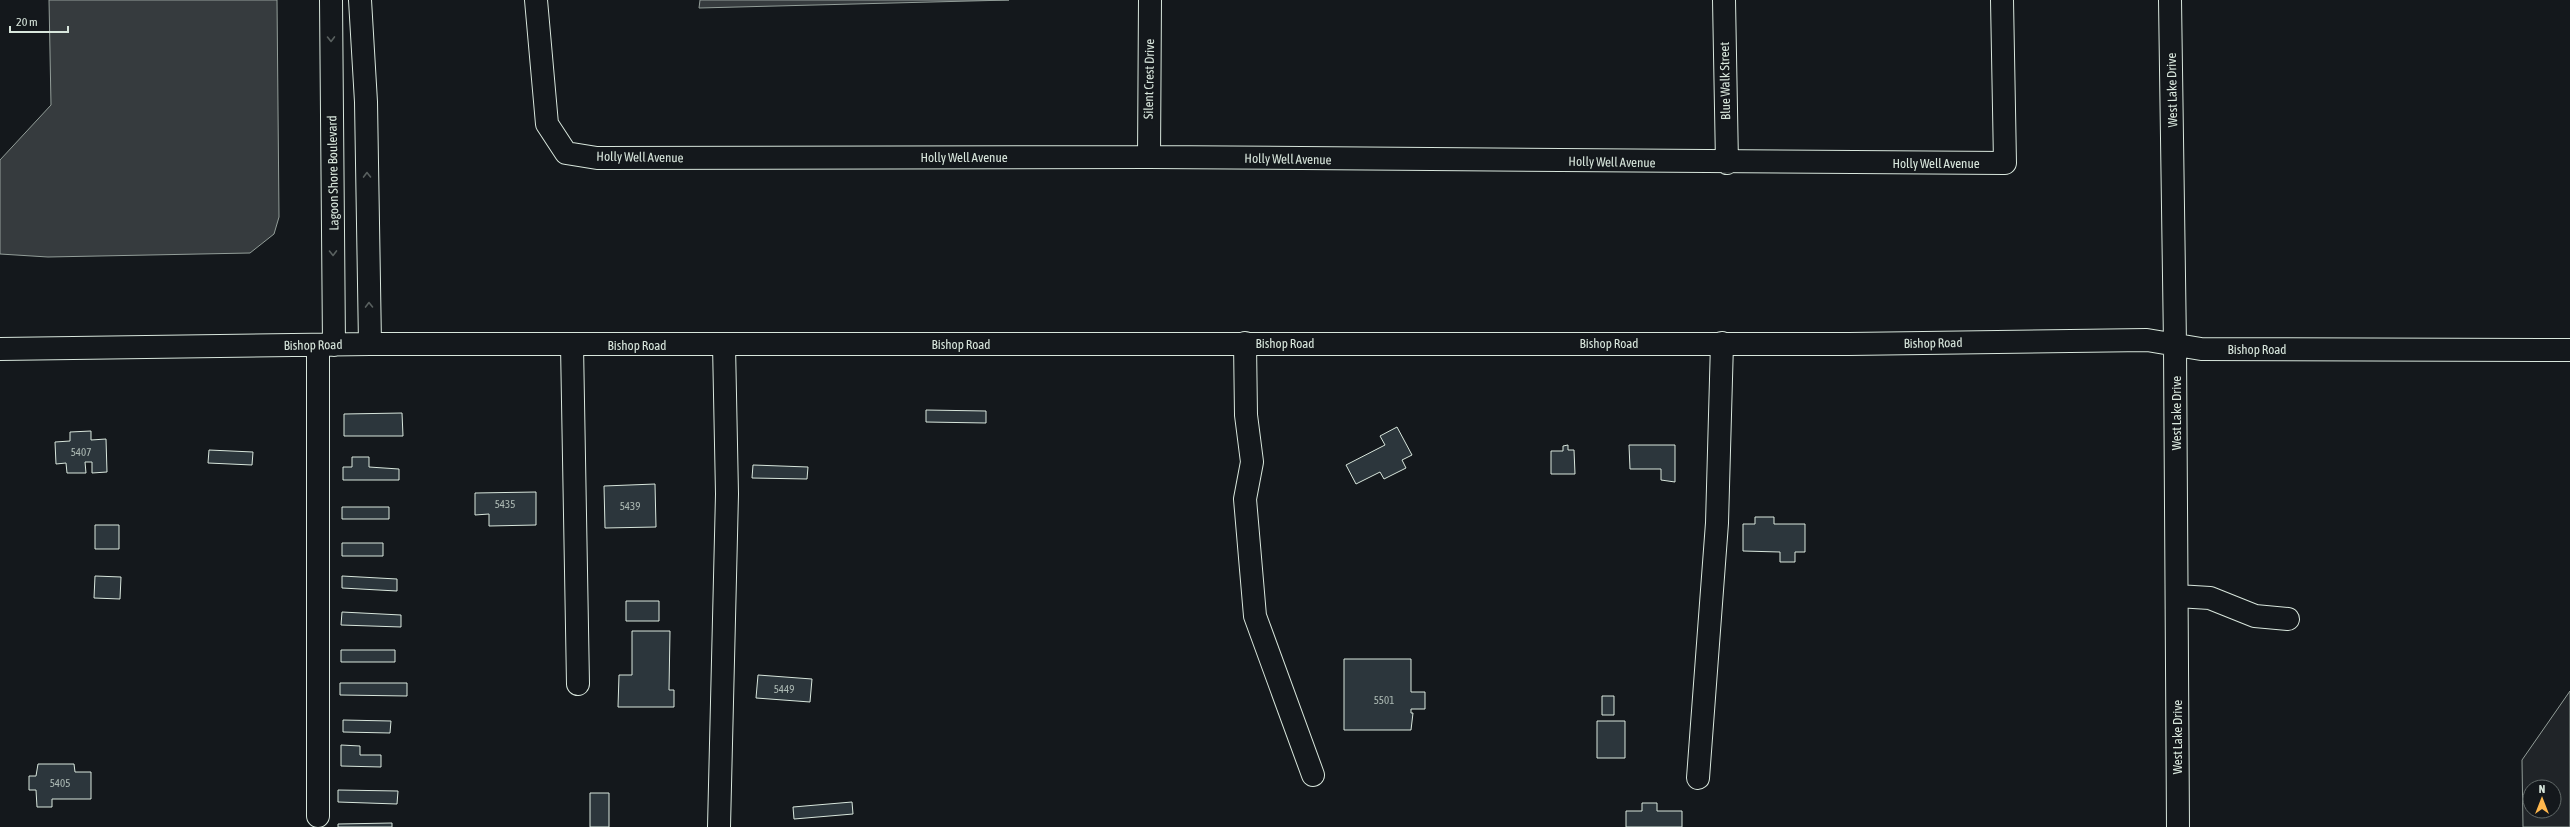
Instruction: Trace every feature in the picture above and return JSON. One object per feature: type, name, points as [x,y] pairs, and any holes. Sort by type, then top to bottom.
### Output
[{"type":"street","name":"Lagoon Shore Boulevard","points":[[318,816],[331,0]]},
{"type":"street","points":[[360,0],[366,102],[370,344]]},
{"type":"street","name":"Holly Well Avenue","points":[[536,0],[547,124],[566,153],[596,158],[1149,157],[1727,163],[2005,163],[2002,0]]},
{"type":"street","name":"Silent Crest Drive","points":[[1149,157],[1150,0]]},
{"type":"street","name":"Blue Walk Street","points":[[1724,0],[1727,163]]},
{"type":"street","name":"West Lake Drive","points":[[2170,0],[2175,346],[2178,827]]},
{"type":"street","name":"Bishop Road","points":[[0,349],[326,346],[370,344],[1850,344],[2147,340],[2175,346],[2201,349],[2570,350]]},
{"type":"street","points":[[1245,343],[1246,415],[1252,462],[1246,499],[1255,616],[1313,775]]},
{"type":"street","points":[[1698,778],[1717,522],[1722,343]]},
{"type":"street","points":[[572,345],[578,684]]},
{"type":"street","points":[[719,827],[727,494],[724,345]]},
{"type":"street","points":[[2177,596],[2210,598],[2256,616],[2288,619]]},
{"type":"shaded area","points":[[49,0],[277,0],[279,217],[274,234],[250,253],[48,257],[0,254],[0,160],[51,105]]},
{"type":"shaded area","points":[[700,0],[1009,0],[699,8]]},
{"type":"shaded area","points":[[2570,691],[2570,827],[2523,827],[2523,819],[2562,819],[2562,779],[2522,779],[2522,760]]},
{"type":"building","points":[[926,410],[986,411],[986,423],[926,422]]},
{"type":"building","points":[[402,413],[403,436],[344,436],[344,414]]},
{"type":"building","points":[[1397,427],[1412,455],[1402,460],[1406,468],[1384,479],[1380,472],[1356,484],[1346,465],[1385,445],[1380,436]]},
{"type":"building","points":[[91,431],[91,440],[106,439],[107,472],[92,473],[92,462],[85,462],[86,473],[67,473],[66,463],[56,464],[55,442],[70,441],[70,432]]},
{"type":"building","points":[[1568,445],[1568,450],[1574,450],[1575,474],[1551,474],[1551,451],[1563,451],[1563,446]]},
{"type":"building","points":[[1629,445],[1675,445],[1675,482],[1661,480],[1661,469],[1630,469]]},
{"type":"building","points":[[209,450],[253,452],[252,465],[208,463]]},
{"type":"building","points":[[352,457],[369,457],[369,467],[399,469],[399,480],[343,480],[343,467],[352,467]]},
{"type":"building","points":[[753,465],[808,467],[807,479],[752,478]]},
{"type":"building","points":[[655,484],[656,527],[605,528],[604,486]]},
{"type":"building","points":[[536,492],[536,525],[489,526],[489,514],[475,515],[475,493]]},
{"type":"building","points":[[342,507],[389,507],[389,519],[342,519]]},
{"type":"building","points":[[1755,517],[1774,517],[1774,524],[1805,524],[1805,552],[1795,552],[1795,562],[1780,562],[1780,552],[1743,551],[1743,524],[1755,524]]},
{"type":"building","points":[[95,525],[119,525],[119,549],[95,549]]},
{"type":"building","points":[[342,543],[383,543],[383,556],[342,556]]},
{"type":"building","points":[[95,576],[121,577],[120,599],[94,598]]},
{"type":"building","points":[[342,576],[397,579],[397,591],[342,588]]},
{"type":"building","points":[[626,601],[659,601],[659,621],[626,621]]},
{"type":"building","points":[[342,612],[401,615],[401,627],[341,625]]},
{"type":"building","points":[[632,631],[670,631],[669,690],[674,690],[674,707],[618,707],[619,675],[632,675]]},
{"type":"building","points":[[341,650],[395,650],[395,662],[341,662]]},
{"type":"building","points":[[1344,659],[1411,659],[1411,692],[1425,692],[1425,709],[1411,709],[1411,713],[1413,713],[1411,730],[1344,730]]},
{"type":"building","points":[[758,675],[812,679],[810,702],[756,698]]},
{"type":"building","points":[[340,683],[407,683],[407,696],[340,695]]},
{"type":"building","points":[[1602,696],[1614,696],[1614,715],[1602,715]]},
{"type":"building","points":[[343,720],[391,721],[390,733],[343,732]]},
{"type":"building","points":[[1597,721],[1625,721],[1625,758],[1597,758]]},
{"type":"building","points":[[341,745],[360,746],[360,755],[381,755],[381,767],[341,766]]},
{"type":"building","points":[[38,764],[74,764],[75,772],[91,772],[91,799],[52,799],[52,807],[37,807],[36,790],[29,790],[29,776],[36,776]]},
{"type":"building","points":[[338,790],[398,791],[397,804],[338,802]]},
{"type":"building","points":[[590,793],[609,793],[609,827],[590,827]]},
{"type":"building","points":[[852,802],[853,814],[794,819],[793,807]]},
{"type":"building","points":[[1642,803],[1657,803],[1657,811],[1682,811],[1682,827],[1626,827],[1626,811],[1642,811]]},
{"type":"building","points":[[392,823],[392,827],[338,827],[338,824]]}]
